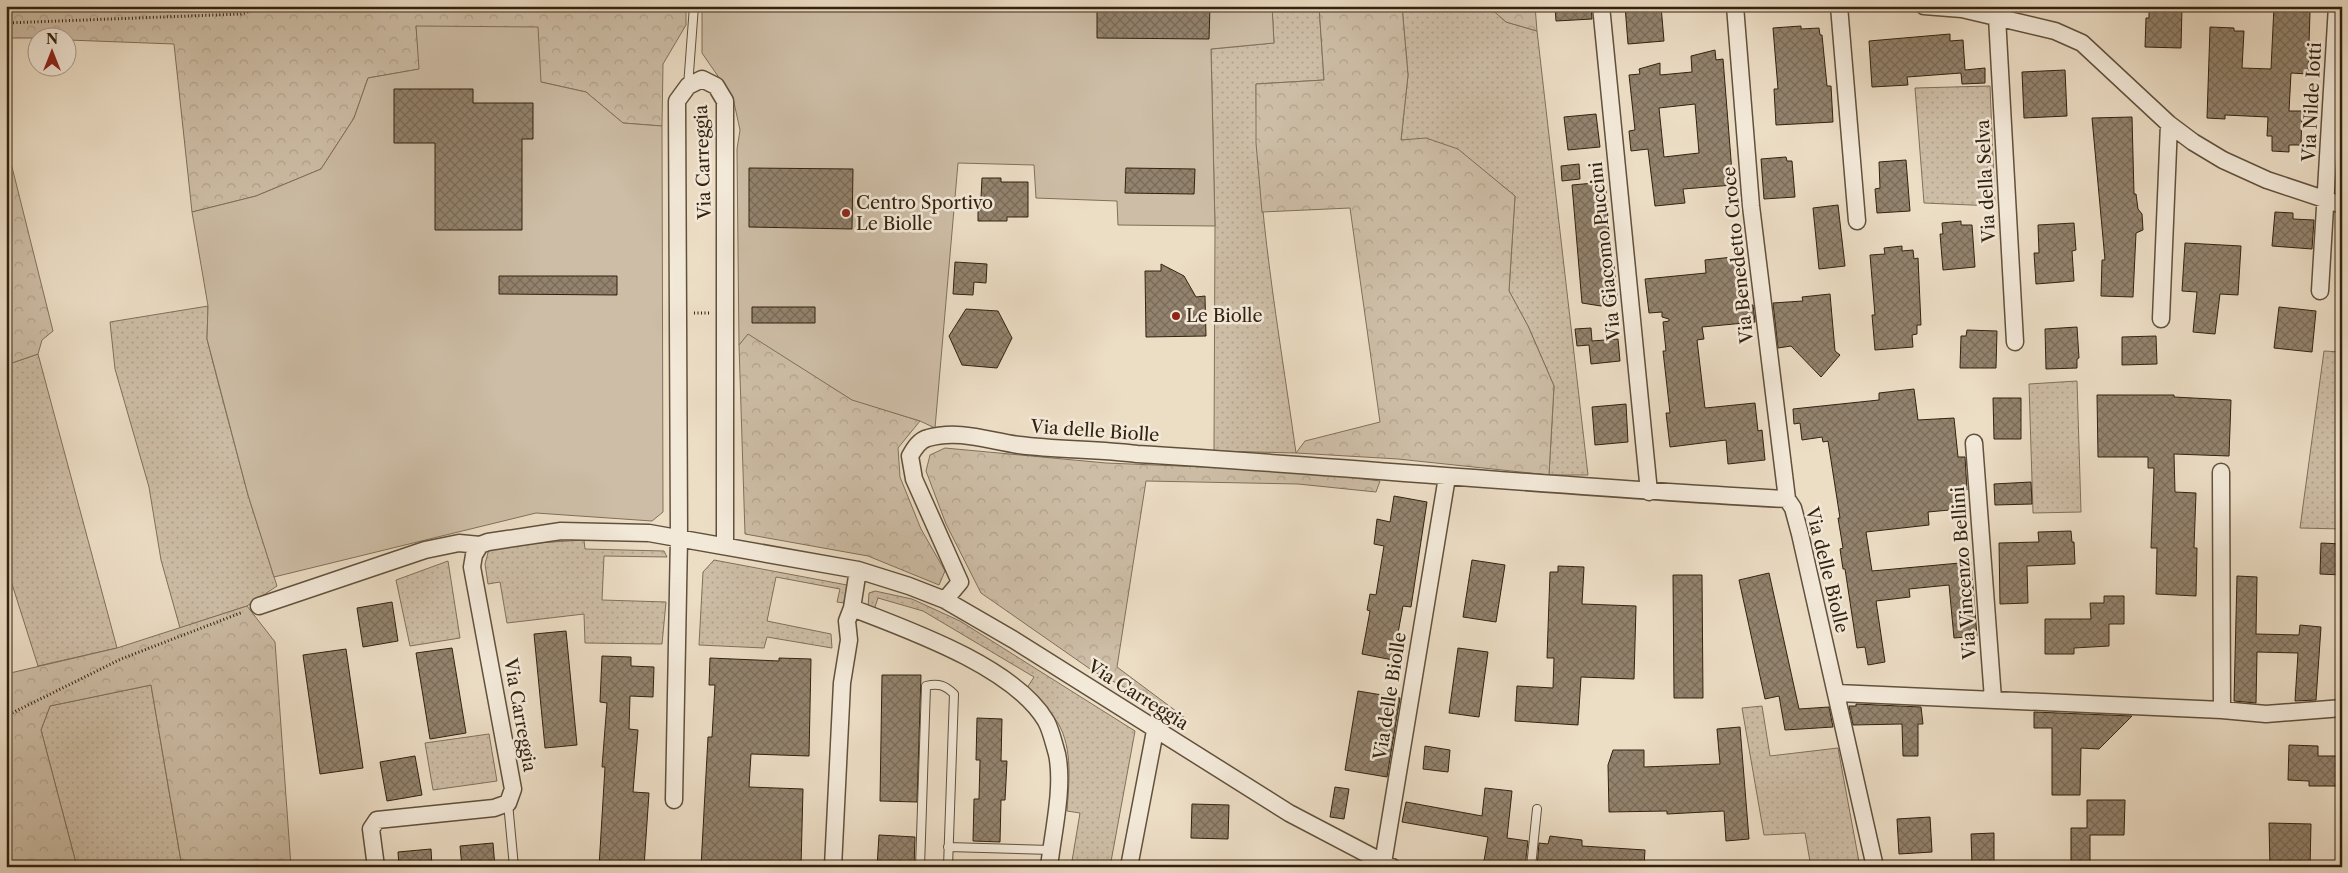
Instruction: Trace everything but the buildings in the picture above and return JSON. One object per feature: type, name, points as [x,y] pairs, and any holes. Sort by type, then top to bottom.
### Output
[{"type":"street","name":"Via Giacomo Puccini","points":[[1601,6],[1649,492]]},
{"type":"street","name":"Via Benedetto Croce","points":[[1735,6],[1751,206],[1787,498]]},
{"type":"street","points":[[1839,6],[1857,221]]},
{"type":"street","points":[[1924,6],[1963,7],[2055,31],[2082,43],[2169,124],[2223,160],[2266,180],[2342,205]]},
{"type":"street","name":"Via Nilde Iotti","points":[[2326,201],[2337,6]]},
{"type":"street","name":"Via della Selva","points":[[1997,17],[2015,342]]},
{"type":"street","name":"Via Carreggia","points":[[674,800],[679,538],[677,101],[688,86],[702,79],[716,86],[725,101],[725,546]]},
{"type":"street","points":[[2161,319],[2169,124]]},
{"type":"street","points":[[2320,291],[2326,201]]},
{"type":"street","name":"Via delle Biolle","points":[[944,600],[960,582],[914,479],[910,456],[916,446],[926,438],[975,436],[1018,445],[1366,468],[1447,477],[1649,492],[1787,498],[1793,508],[1837,693],[1875,867]]},
{"type":"street","name":"Via Vincenzo Bellini","points":[[1974,443],[1993,699]]},
{"type":"street","points":[[2221,472],[2222,710]]},
{"type":"street","name":"Via delle Biolle","points":[[1387,865],[1447,477]]},
{"type":"street","name":"Via Carreggia","points":[[259,606],[425,550],[459,543],[480,545],[561,532],[649,533],[858,570],[909,586],[944,600],[1014,640],[1155,731],[1289,813],[1387,865]]},
{"type":"street","name":"Via Carreggia","points":[[480,545],[474,555],[472,568],[513,789],[508,803]]},
{"type":"street","points":[[833,867],[842,683],[849,640],[847,621],[852,608],[858,570]]},
{"type":"street","points":[[852,608],[907,629],[980,663],[1028,698],[1046,722],[1057,754],[1059,781],[1049,867]]},
{"type":"street","points":[[1837,693],[2222,710],[2266,714],[2342,708]]},
{"type":"street","points":[[1129,867],[1155,731]]},
{"type":"street","points":[[376,867],[371,829],[377,820],[494,808],[508,803]]},
{"type":"lane","points":[[688,86],[694,6]]},
{"type":"lane","points":[[920,867],[926,686],[937,684],[946,687],[954,694],[948,867]]},
{"type":"lane","points":[[508,803],[514,867]]},
{"type":"lane","points":[[1532,867],[1537,809]]},
{"type":"lane","points":[[948,847],[1051,850]]},
{"type":"path","points":[[6,23],[241,14],[266,6]]},
{"type":"path","points":[[678,314],[725,312]]},
{"type":"path","points":[[6,716],[121,659],[259,606]]},
{"type":"green space","points":[[6,6],[686,6],[686,25],[663,64],[662,126],[623,123],[586,92],[541,82],[416,26],[420,69],[368,78],[354,118],[321,169],[256,196],[192,212],[174,44],[78,40],[78,28],[28,28],[28,38],[6,38]]},
{"type":"green space","name":"Centro Sportivo Le Biolle","points":[[702,6],[1272,6],[1274,43],[1211,49],[1215,226],[1118,225],[1117,201],[1036,198],[1034,165],[958,163],[935,428],[920,421],[852,400],[748,334],[739,345],[737,149],[740,130],[733,98],[702,53]]},
{"type":"green space","points":[[1272,6],[1319,6],[1324,80],[1256,84],[1257,130],[1264,223],[1296,453],[1214,451],[1215,226],[1211,49],[1274,43]]},
{"type":"green space","points":[[1319,6],[1402,6],[1408,75],[1401,140],[1426,138],[1458,149],[1515,196],[1509,291],[1528,326],[1554,386],[1549,475],[1398,459],[1296,453],[1305,441],[1380,422],[1350,208],[1262,212],[1256,143],[1256,84],[1324,80]]},
{"type":"green space","points":[[1402,6],[1488,6],[1506,22],[1537,31],[1588,475],[1549,475],[1554,386],[1528,326],[1509,291],[1515,196],[1457,149],[1401,140],[1408,75]]},
{"type":"green space","points":[[1488,6],[1535,6],[1537,31],[1506,22]]},
{"type":"green space","points":[[416,26],[538,27],[541,82],[586,92],[623,123],[662,126],[663,512],[652,521],[536,513],[274,577],[248,495],[207,339],[208,306],[192,212],[256,196],[321,169],[354,118],[368,78],[419,69]]},
{"type":"green space","points":[[1990,86],[1995,206],[1924,203],[1915,88]]},
{"type":"green space","points":[[6,143],[53,331],[42,340],[38,354],[6,365]]},
{"type":"green space","points":[[208,306],[207,339],[248,495],[277,586],[247,606],[180,628],[161,560],[149,487],[115,369],[110,322]]},
{"type":"green space","points":[[748,333],[851,399],[920,421],[898,448],[900,477],[921,529],[945,571],[939,585],[868,556],[745,534],[739,345]]},
{"type":"green space","points":[[2324,351],[2342,352],[2342,529],[2300,528]]},
{"type":"green space","points":[[38,354],[117,648],[38,666],[6,565],[6,365]]},
{"type":"green space","points":[[2077,381],[2081,512],[2033,513],[2029,384]]},
{"type":"green space","points":[[945,448],[1106,463],[1302,471],[1380,481],[1376,492],[1298,484],[1146,481],[1117,667],[1188,720],[1093,671],[981,593],[946,524],[926,471],[930,455]]},
{"type":"green space","points":[[584,540],[585,549],[664,551],[667,557],[604,556],[602,600],[666,602],[662,644],[585,643],[584,614],[507,623],[500,582],[488,584],[485,564],[489,549],[521,544]]},
{"type":"green space","points":[[714,560],[847,585],[844,603],[837,602],[840,589],[776,577],[767,621],[831,634],[832,648],[767,637],[764,648],[699,645],[703,572]]},
{"type":"green space","points":[[448,561],[460,638],[410,646],[396,580]]},
{"type":"green space","points":[[875,591],[912,599],[960,621],[1135,731],[1110,867],[1071,867],[1080,813],[1067,811],[1069,766],[1066,744],[1058,723],[1027,688],[1034,677],[923,611],[878,598],[874,610],[868,608],[869,593]]},
{"type":"green space","points":[[247,606],[275,642],[291,867],[182,867],[151,685],[50,706],[41,730],[77,867],[6,867],[6,674],[117,648]]},
{"type":"green space","points":[[151,685],[182,867],[77,867],[41,730],[50,706]]},
{"type":"green space","points":[[1762,706],[1770,756],[1838,748],[1860,867],[1811,867],[1805,833],[1764,835],[1742,708]]},
{"type":"green space","points":[[489,734],[497,781],[433,790],[425,743]]},
{"type":"place","name":"Centro Sportivo Le Biolle","points":[[846,213]]},
{"type":"place","name":"Le Biolle","points":[[1176,316]]}]
